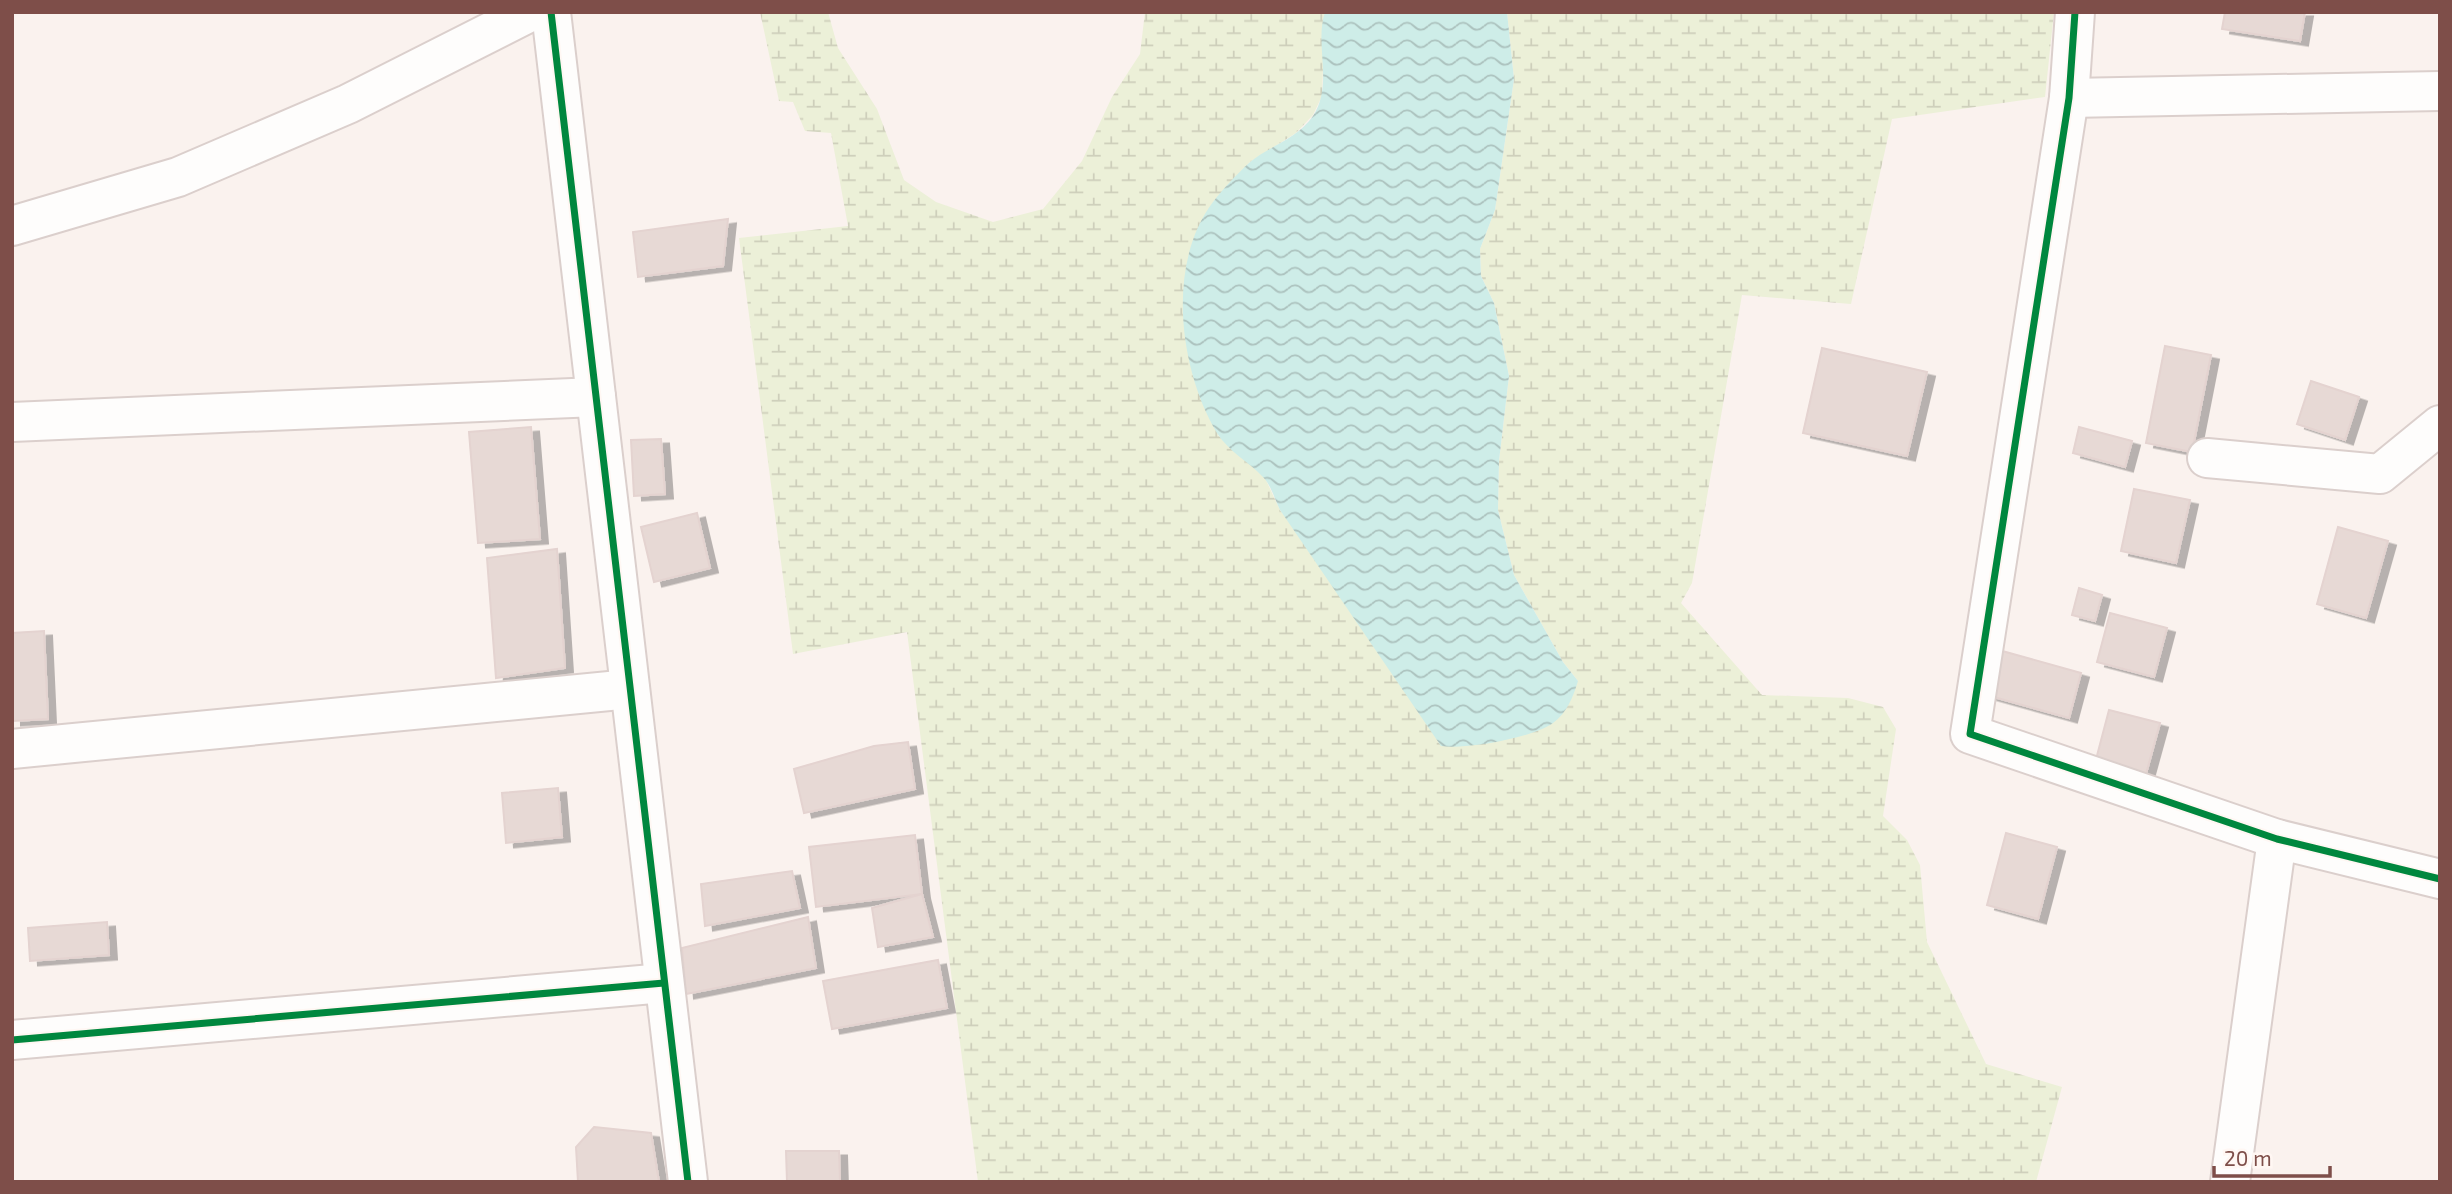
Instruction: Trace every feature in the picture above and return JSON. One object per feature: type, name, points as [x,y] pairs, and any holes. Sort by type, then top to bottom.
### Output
[{"type":"street","points":[[12,226],[178,177],[348,104],[530,12]]},
{"type":"street","points":[[551,12],[688,1182]]},
{"type":"street","points":[[2075,12],[2069,98],[1970,734],[2277,839],[2440,879]]},
{"type":"street","points":[[2069,98],[2440,91]]},
{"type":"street","points":[[12,422],[596,397]]},
{"type":"street","points":[[2207,458],[2380,474],[2440,425]]},
{"type":"street","points":[[12,749],[630,689]]},
{"type":"street","points":[[2230,1182],[2277,839]]},
{"type":"street","points":[[12,1040],[664,983]]},
{"type":"green space","points":[[760,12],[828,12],[838,48],[877,109],[904,180],[936,202],[993,222],[1043,209],[1082,161],[1112,97],[1140,54],[1145,12],[1325,12],[1322,96],[1313,115],[1296,133],[1250,162],[1213,202],[1218,435],[1265,478],[1280,510],[1306,544],[1578,681],[1563,662],[1514,575],[1498,510],[1499,461],[1509,376],[1494,303],[1481,276],[1480,249],[1495,210],[1514,79],[1507,12],[2054,12],[2045,97],[1892,119],[1851,304],[1742,295],[1692,583],[1681,603],[1762,695],[1848,698],[1883,707],[1896,729],[1883,816],[1907,840],[1920,865],[1927,942],[1986,1064],[2062,1087],[2036,1182],[978,1182],[907,632],[793,654],[739,238],[848,226],[831,133],[805,131],[793,102],[779,101]]},
{"type":"water","points":[[1325,12],[1507,12],[1514,79],[1495,210],[1480,249],[1481,276],[1494,303],[1509,376],[1499,461],[1498,510],[1514,575],[1563,662],[1578,681],[1569,704],[1558,719],[1543,728],[1515,738],[1465,746],[1441,746],[1280,510],[1266,480],[1217,433],[1194,379],[1183,317],[1188,255],[1198,227],[1226,187],[1244,167],[1299,131],[1313,116],[1322,91],[1321,38]]},
{"type":"building","points":[[2225,12],[2305,12],[2300,41],[2222,29]]},
{"type":"building","points":[[728,219],[723,266],[638,277],[633,232]]},
{"type":"building","points":[[2165,346],[2211,355],[2192,452],[2146,443]]},
{"type":"building","points":[[1822,348],[1927,372],[1907,456],[1803,433]]},
{"type":"building","points":[[2311,381],[2359,397],[2345,440],[2297,424]]},
{"type":"building","points":[[531,427],[540,539],[478,543],[469,432]]},
{"type":"building","points":[[2079,427],[2132,441],[2125,467],[2073,453]]},
{"type":"building","points":[[661,439],[665,494],[634,496],[631,440]]},
{"type":"building","points":[[2134,489],[2190,500],[2176,563],[2121,551]]},
{"type":"building","points":[[697,513],[710,568],[654,582],[641,527]]},
{"type":"building","points":[[2338,527],[2388,541],[2366,618],[2317,604]]},
{"type":"building","points":[[557,549],[565,668],[496,678],[487,558]]},
{"type":"building","points":[[2079,588],[2102,595],[2095,621],[2072,615]]},
{"type":"building","points":[[2110,613],[2167,628],[2154,677],[2097,662]]},
{"type":"building","points":[[44,631],[48,719],[13,721],[12,633]]},
{"type":"building","points":[[1988,647],[2081,673],[2069,718],[1976,692]]},
{"type":"building","points":[[2109,710],[2160,723],[2144,781],[2094,767]]},
{"type":"building","points":[[908,742],[915,789],[804,813],[794,769],[874,746]]},
{"type":"building","points":[[558,788],[562,837],[506,843],[502,793]]},
{"type":"building","points":[[2006,833],[2057,847],[2038,919],[1987,905]]},
{"type":"building","points":[[915,835],[922,894],[816,907],[809,847]]},
{"type":"building","points":[[792,871],[800,908],[705,926],[701,884]]},
{"type":"building","points":[[922,894],[933,937],[878,947],[872,908]]},
{"type":"building","points":[[808,917],[816,968],[686,994],[682,948]]},
{"type":"building","points":[[107,922],[109,955],[30,961],[28,928]]},
{"type":"building","points":[[938,960],[947,1008],[832,1029],[823,981]]},
{"type":"building","points":[[594,1127],[651,1133],[659,1182],[578,1182],[576,1147]]},
{"type":"building","points":[[786,1151],[839,1151],[840,1182],[787,1182]]},
{"type":"cycle path","points":[[551,12],[688,1182]]},
{"type":"cycle path","points":[[2075,12],[2069,98],[1970,734],[2277,839],[2440,879]]},
{"type":"cycle path","points":[[12,1040],[664,983]]}]
